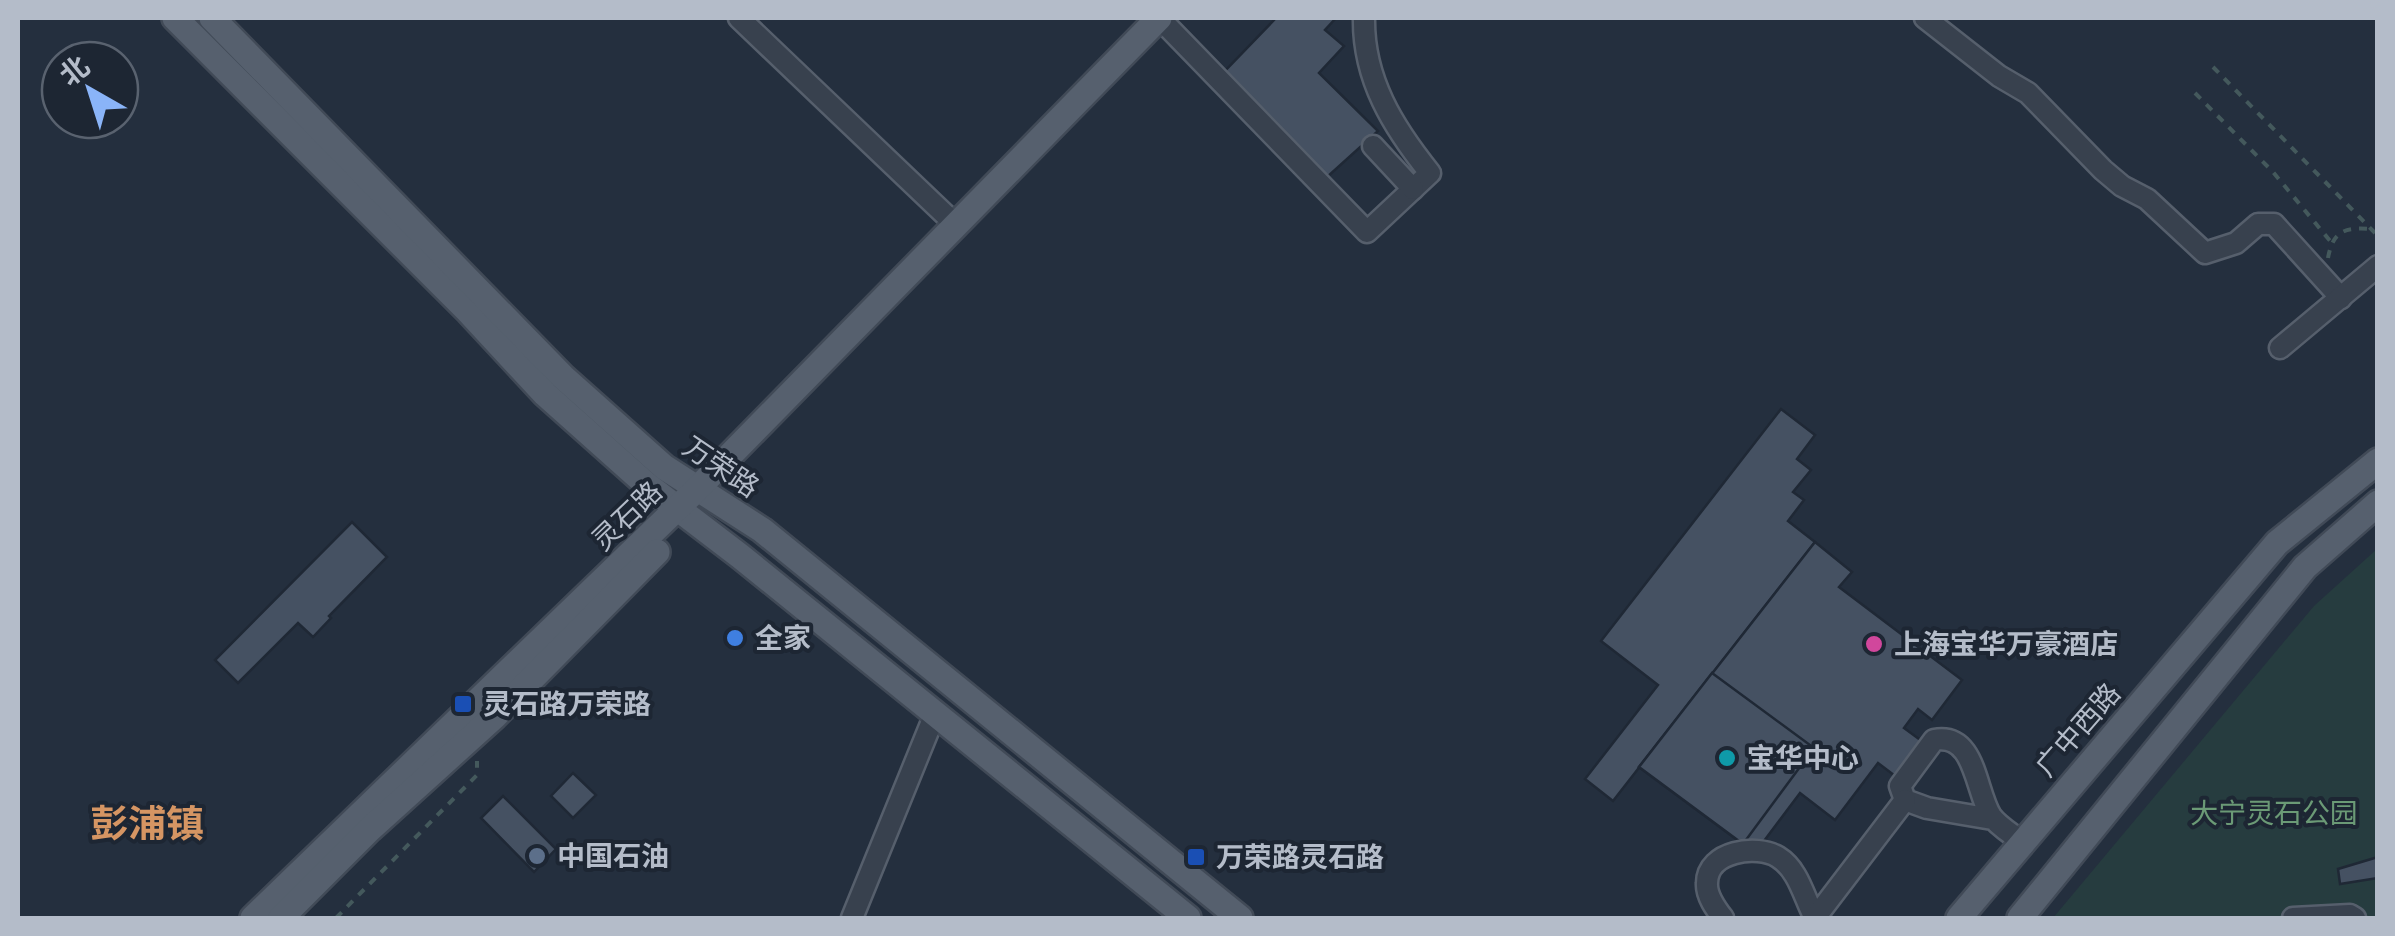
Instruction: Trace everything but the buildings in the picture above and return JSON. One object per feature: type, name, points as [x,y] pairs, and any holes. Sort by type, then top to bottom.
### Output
[{"type":"main road","name":"万荣路","points":[[176,18],[469,312],[522,371],[683,514],[1184,917]]},
{"type":"main road","name":"万荣路","points":[[212,18],[563,377],[664,466],[762,530],[1240,918]]},
{"type":"main road","name":"灵石路","points":[[704,493],[956,226],[1168,21]]},
{"type":"main road","name":"灵石路","points":[[280,918],[476,732],[683,514],[1168,21]]},
{"type":"main road","name":"广中西路","points":[[1959,918],[2277,543],[2378,461]]},
{"type":"main road","points":[[2020,918],[2304,567],[2378,504]]},
{"type":"main road","name":"灵石路","points":[[254,918],[683,514]]},
{"type":"street","points":[[739,18],[956,226]]},
{"type":"street","points":[[1168,21],[1367,232],[1430,173],[1380,102],[1364,18]]},
{"type":"street","points":[[1925,18],[1999,76],[2028,93],[2103,170],[2147,199],[2206,253],[2236,243],[2258,224],[2274,224],[2341,298]]},
{"type":"street","points":[[1373,146],[1413,189]]},
{"type":"street","points":[[2280,348],[2378,266]]},
{"type":"street","points":[[852,918],[935,714]]},
{"type":"street","points":[[1992,818],[1970,759],[1958,744],[1945,738],[1934,740],[1900,786],[1905,800],[1926,808],[1992,818],[2022,842]]},
{"type":"street","points":[[1723,918],[1713,905],[1706,883],[1712,867],[1727,855],[1762,852],[1776,856],[1787,865],[1815,918],[1905,800]]},
{"type":"street","points":[[2293,918],[2355,918]]},
{"type":"path","points":[[2213,67],[2378,236]]},
{"type":"path","points":[[2195,93],[2273,172],[2331,242]]},
{"type":"path","points":[[2325,278],[2331,242],[2348,230],[2372,230]]},
{"type":"path","points":[[336,918],[477,775],[476,732]]},
{"type":"green space","name":"大宁灵石公园","points":[[2377,549],[2377,918],[2053,918],[2314,606]]},
{"type":"place","name":"全家","points":[[735,638]]},
{"type":"place","name":"上海宝华万豪酒店","points":[[1874,644]]},
{"type":"place","name":"灵石路万荣路","points":[[463,704]]},
{"type":"place","name":"宝华中心","points":[[1727,758]]},
{"type":"place","name":"中国石油","points":[[537,856]]},
{"type":"place","name":"万荣路灵石路","points":[[1196,857]]},
{"type":"district","name":"彭浦镇","points":[[147,824]]}]
